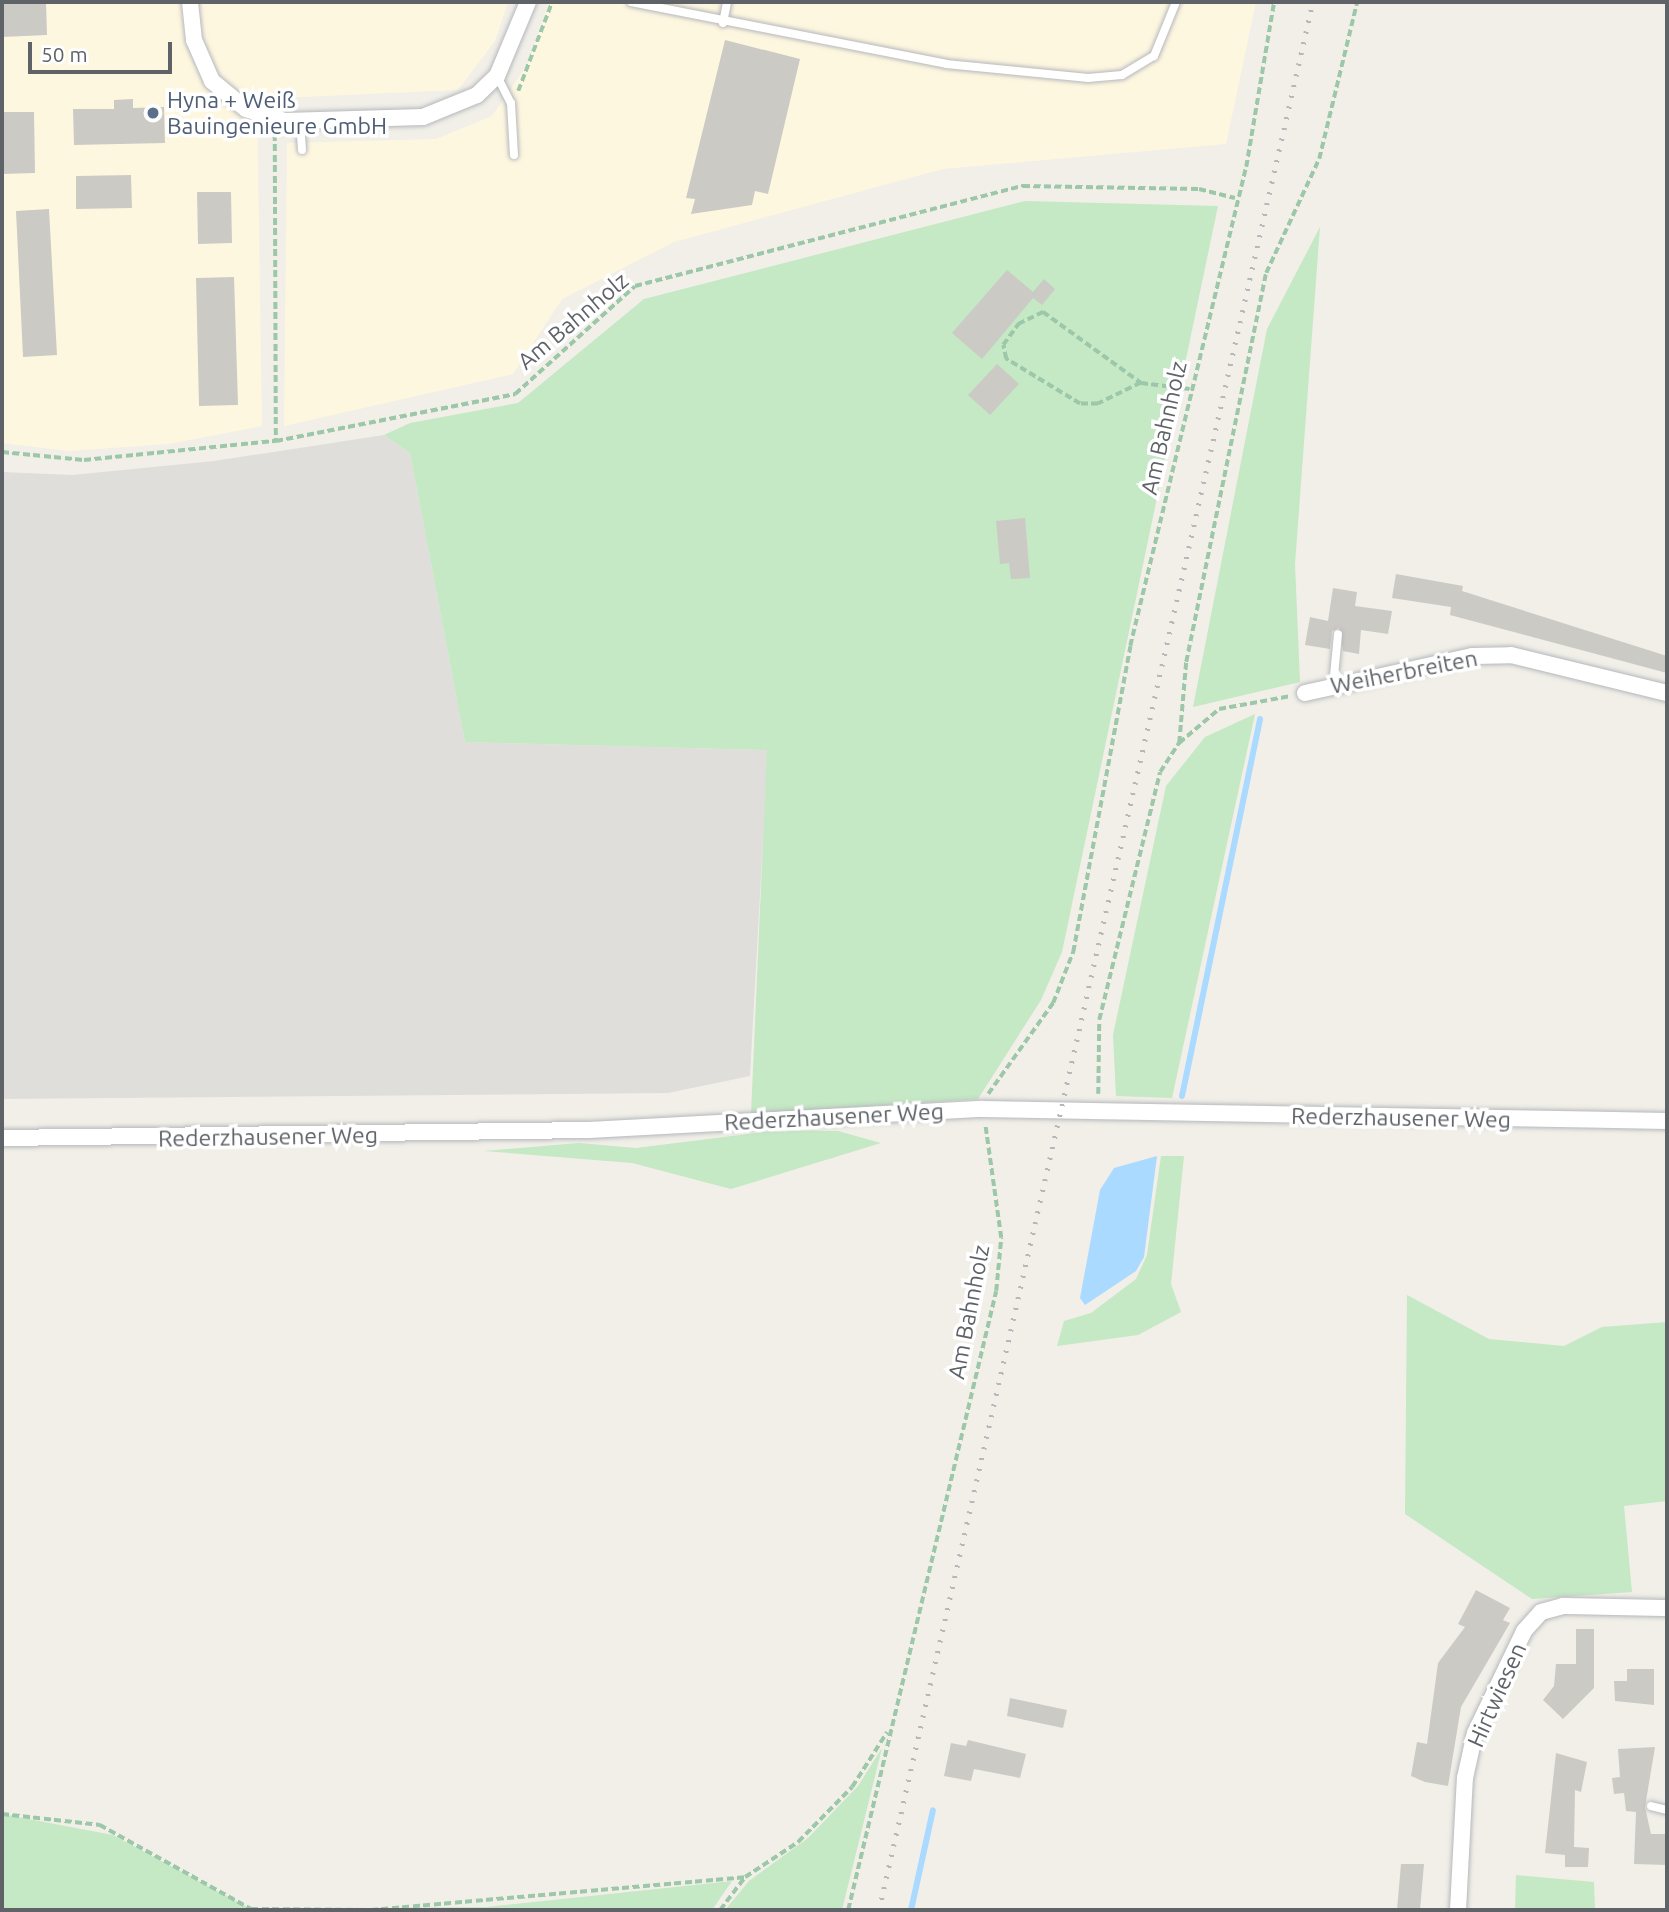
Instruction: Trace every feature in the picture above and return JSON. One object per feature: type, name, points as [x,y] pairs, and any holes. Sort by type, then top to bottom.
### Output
[{"type":"street","points":[[190,2],[194,40],[212,81],[246,109],[293,121],[424,117],[477,95],[496,76],[528,2]]},
{"type":"street","name":"Weiherbreiten","points":[[1305,693],[1472,656],[1511,655],[1667,693]]},
{"type":"street","name":"Rederzhausener Weg","points":[[2,1138],[589,1130],[982,1109],[1099,1114],[1667,1121]]},
{"type":"street","name":"Hirtwiesen","points":[[1458,1910],[1465,1778],[1475,1733],[1524,1631],[1541,1612],[1563,1606],[1667,1608]]},
{"type":"lane","points":[[631,2],[662,5],[723,23],[946,64],[1088,78],[1122,75],[1154,56],[1176,2]]},
{"type":"lane","points":[[723,23],[727,2]]},
{"type":"lane","points":[[496,76],[511,103],[514,155]]},
{"type":"lane","points":[[293,121],[302,150]]},
{"type":"lane","points":[[1333,686],[1338,634]]},
{"type":"lane","points":[[1651,1806],[1667,1810]]},
{"type":"path","points":[[511,103],[529,72],[552,2]]},
{"type":"path","points":[[1235,198],[1246,167],[1274,2]]},
{"type":"path","points":[[1179,743],[1186,662],[1266,273],[1319,159],[1357,2]]},
{"type":"path","points":[[275,441],[273,138],[293,121]]},
{"type":"path","name":"Am Bahnholz","points":[[2,452],[84,460],[275,441],[515,394],[635,286],[1023,186],[1199,189],[1235,198],[1130,646],[1073,952],[1053,1003],[995,1079],[982,1109],[1001,1238],[996,1291],[848,1910]]},
{"type":"path","points":[[1141,383],[1098,404],[1080,404],[1006,359],[1003,345],[1018,324],[1043,312],[1141,383],[1190,389]]},
{"type":"path","points":[[1099,1114],[1099,1020],[1160,772],[1179,743],[1219,709],[1305,693]]},
{"type":"path","points":[[720,1910],[745,1877],[798,1842],[852,1787],[891,1727]]},
{"type":"path","points":[[2,1814],[100,1825],[251,1910],[371,1910],[745,1877]]},
{"type":"shaded area","points":[[2,2],[508,2],[495,41],[458,90],[257,99],[262,426],[169,444],[69,451],[2,443]]},
{"type":"shaded area","points":[[549,2],[1256,2],[1226,144],[943,169],[674,242],[562,299],[513,374],[284,426],[287,143],[436,139],[492,116],[529,62]]},
{"type":"shaded area","points":[[384,435],[410,453],[465,742],[768,750],[750,1076],[668,1093],[2,1099],[2,472],[72,475],[214,461]]},
{"type":"green space","points":[[1025,201],[1218,206],[1062,952],[1041,1000],[978,1099],[751,1114],[767,750],[465,742],[410,453],[384,435],[410,423],[518,403],[644,299]]},
{"type":"green space","points":[[1320,227],[1295,564],[1300,682],[1193,707],[1267,329]]},
{"type":"green space","points":[[1255,714],[1172,1098],[1116,1096],[1113,1035],[1166,786],[1205,737]]},
{"type":"green space","points":[[781,1130],[838,1131],[881,1143],[731,1189],[632,1163],[484,1151],[579,1143],[636,1148]]},
{"type":"green space","points":[[1161,1156],[1184,1156],[1171,1284],[1181,1312],[1138,1335],[1057,1346],[1064,1321],[1091,1313],[1136,1279],[1147,1255]]},
{"type":"green space","points":[[1407,1295],[1489,1339],[1564,1346],[1602,1327],[1667,1322],[1667,1501],[1624,1506],[1632,1592],[1532,1599],[1405,1514]]},
{"type":"green space","points":[[882,1748],[842,1910],[725,1910],[749,1881],[808,1838],[858,1786]]},
{"type":"green space","points":[[2,1814],[113,1835],[251,1909],[486,1907],[732,1881],[712,1910],[2,1910]]},
{"type":"green space","points":[[1516,1875],[1594,1882],[1595,1910],[1515,1910]]},
{"type":"water","points":[[1157,1156],[1144,1257],[1136,1271],[1085,1305],[1080,1298],[1100,1190],[1114,1168]]},
{"type":"building","points":[[2,2],[46,2],[47,35],[2,37]]},
{"type":"building","points":[[725,40],[800,59],[768,194],[755,191],[752,205],[691,214],[695,199],[686,198]]},
{"type":"building","points":[[133,99],[133,108],[164,107],[165,143],[74,145],[73,109],[114,109],[114,100]]},
{"type":"building","points":[[2,112],[34,112],[35,173],[2,174]]},
{"type":"building","points":[[131,175],[132,208],[76,209],[76,176]]},
{"type":"building","points":[[197,192],[231,192],[232,243],[198,244]]},
{"type":"building","points":[[49,209],[57,355],[23,357],[16,211]]},
{"type":"building","points":[[1007,270],[1033,292],[1044,279],[1055,289],[1042,305],[1033,298],[982,359],[952,333]]},
{"type":"building","points":[[234,277],[238,405],[199,406],[196,278]]},
{"type":"building","points":[[997,364],[1019,384],[990,415],[968,395]]},
{"type":"building","points":[[1025,518],[1030,578],[1011,579],[1009,563],[1000,564],[996,521]]},
{"type":"building","points":[[1396,574],[1463,586],[1462,591],[1667,656],[1667,673],[1450,615],[1451,607],[1392,598]]},
{"type":"building","points":[[1333,588],[1357,592],[1355,606],[1392,611],[1388,634],[1361,630],[1359,654],[1343,651],[1339,628],[1332,631],[1330,649],[1305,645],[1310,617],[1328,621]]},
{"type":"building","points":[[1476,1590],[1510,1608],[1503,1620],[1510,1623],[1461,1707],[1448,1786],[1425,1782],[1411,1776],[1417,1742],[1427,1744],[1438,1663],[1465,1627],[1458,1624]]},
{"type":"building","points":[[1576,1629],[1594,1629],[1594,1688],[1563,1719],[1543,1700],[1554,1686],[1556,1664],[1576,1664]]},
{"type":"building","points":[[1627,1669],[1654,1669],[1654,1705],[1615,1701],[1614,1681],[1627,1681]]},
{"type":"building","points":[[1010,1698],[1067,1710],[1063,1728],[1007,1716]]},
{"type":"building","points":[[968,1740],[1026,1754],[1020,1778],[974,1769],[971,1781],[944,1776],[951,1743],[966,1746]]},
{"type":"building","points":[[1655,1747],[1645,1807],[1651,1834],[1667,1834],[1667,1865],[1634,1864],[1636,1812],[1626,1811],[1624,1793],[1614,1794],[1612,1778],[1620,1777],[1618,1749]]},
{"type":"building","points":[[1556,1753],[1587,1762],[1581,1792],[1575,1790],[1574,1847],[1589,1848],[1588,1867],[1565,1867],[1565,1855],[1545,1853]]},
{"type":"building","points":[[1401,1864],[1424,1864],[1420,1910],[1397,1910]]},
{"type":"waterway","points":[[1182,1096],[1260,719]]},
{"type":"waterway","points":[[911,1910],[933,1810]]},
{"type":"railway","points":[[879,1910],[1313,2]]},
{"type":"place","name":"Hyna + Weiß Bauingenieure GmbH","points":[[153,113]]}]
